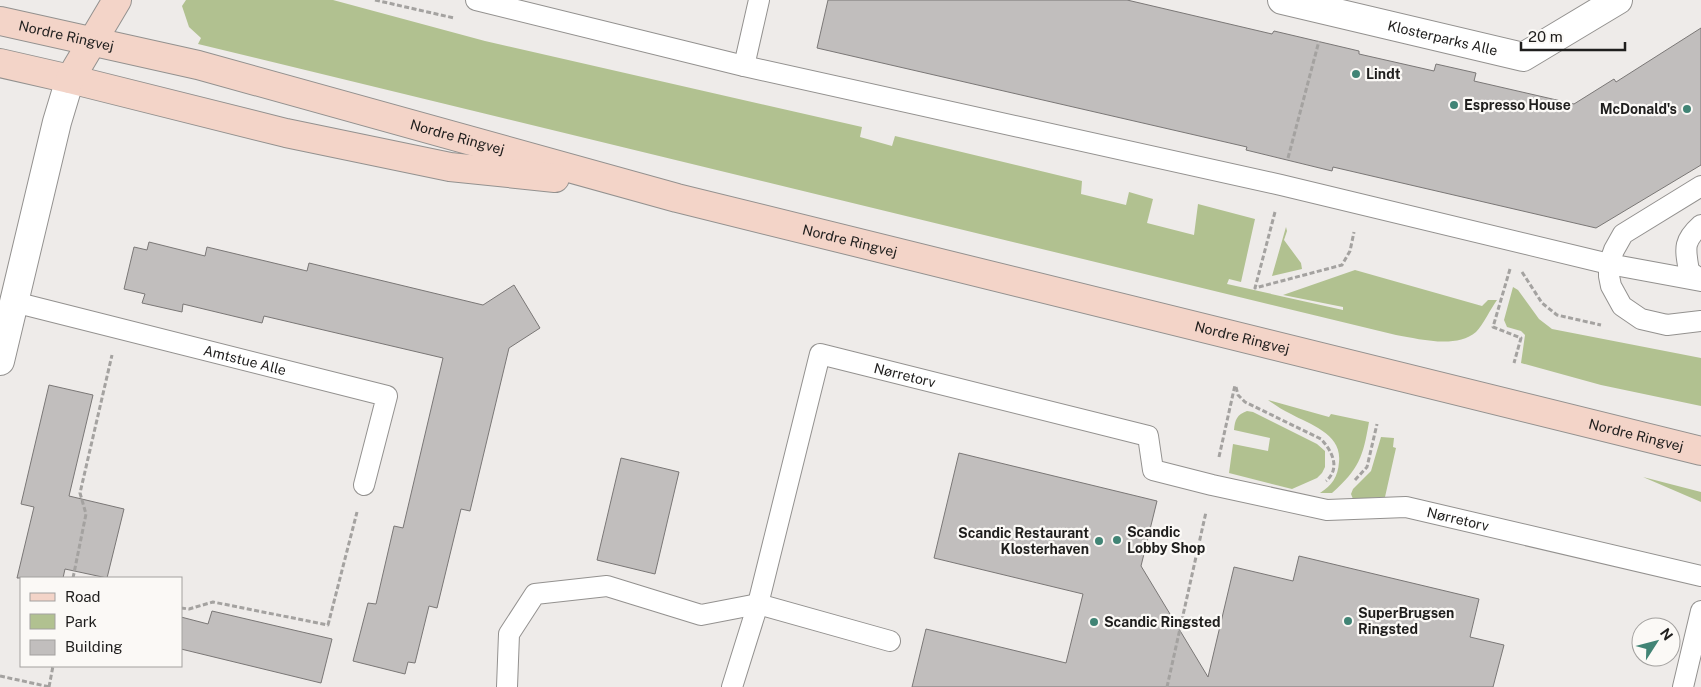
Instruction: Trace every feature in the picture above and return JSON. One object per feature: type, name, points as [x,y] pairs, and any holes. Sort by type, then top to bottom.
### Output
[{"type":"street","points":[[0,361],[57,122],[70,79],[91,40],[117,0]]},
{"type":"street","name":"Klosterparks Alle","points":[[1282,0],[1524,57],[1618,0]]},
{"type":"street","name":"Nordre Ringvej","points":[[0,21],[198,65],[677,198],[1701,451]]},
{"type":"street","points":[[0,63],[286,133],[450,167],[556,178],[677,198]]},
{"type":"lane","points":[[476,0],[744,66],[1281,185],[1609,264],[1701,280]]},
{"type":"lane","points":[[744,66],[759,0]]},
{"type":"lane","points":[[1701,186],[1623,234],[1609,264],[1611,286],[1622,306],[1642,319],[1667,325],[1701,321]]},
{"type":"lane","points":[[1701,225],[1689,236],[1686,253],[1689,270],[1701,280]]},
{"type":"lane","name":"Amtstue Alle","points":[[14,302],[387,396],[364,485]]},
{"type":"lane","name":"Nørretorv","points":[[732,687],[758,604],[820,354],[1148,436],[1154,470],[1212,485],[1327,510],[1406,507],[1701,576]]},
{"type":"lane","points":[[507,687],[509,634],[535,594],[607,586],[701,615],[758,604],[890,641]]},
{"type":"lane","points":[[1683,687],[1701,611]]},
{"type":"path","points":[[1287,160],[1326,11]]},
{"type":"path","points":[[1275,210],[1255,288],[1342,265],[1350,252],[1355,229]]},
{"type":"path","points":[[1514,363],[1520,338],[1493,328],[1517,242]]},
{"type":"path","points":[[72,577],[86,514],[80,493],[118,328]]},
{"type":"path","points":[[1218,460],[1235,385],[1238,395],[1245,402],[1322,439],[1330,449],[1333,469],[1329,479],[1307,490],[1291,502]]},
{"type":"path","points":[[1327,510],[1367,467],[1378,424]]},
{"type":"path","points":[[182,608],[189,609],[213,602],[328,625],[364,485]]},
{"type":"path","points":[[1167,687],[1212,485]]},
{"type":"path","points":[[0,676],[49,687],[54,667]]},
{"type":"green space","points":[[186,0],[333,0],[485,41],[862,127],[860,137],[892,146],[895,136],[1082,181],[1081,194],[1126,205],[1129,192],[1153,199],[1147,223],[1194,235],[1198,204],[1255,219],[1241,282],[1229,279],[1227,284],[1343,310],[1343,307],[1283,295],[1355,270],[1482,306],[1488,300],[1497,300],[1479,329],[1468,337],[1458,340],[1438,341],[1396,335],[198,44],[201,38],[189,27],[182,6]]},
{"type":"green space","points":[[1286,227],[1287,231],[1284,240],[1301,263],[1302,269],[1272,276]]},
{"type":"green space","points":[[1513,287],[1518,290],[1539,319],[1552,329],[1701,358],[1701,406],[1601,385],[1521,363],[1525,335],[1521,331],[1507,327],[1504,320]]},
{"type":"green space","points":[[1268,400],[1329,417],[1331,414],[1369,422],[1362,454],[1358,462],[1348,477],[1332,493],[1320,493],[1331,484],[1336,476],[1339,452],[1336,444],[1324,432]]},
{"type":"green space","points":[[1247,411],[1253,412],[1317,444],[1325,451],[1325,467],[1322,473],[1317,478],[1292,489],[1229,473],[1233,444],[1268,451],[1270,438],[1234,430],[1237,418]]},
{"type":"green space","points":[[1381,437],[1394,438],[1393,447],[1396,448],[1385,497],[1353,499],[1351,494],[1353,489],[1371,471]]},
{"type":"green space","points":[[1643,477],[1701,492],[1701,502]]},
{"type":"building","points":[[828,0],[1127,0],[1272,34],[1274,31],[1359,51],[1359,54],[1434,71],[1436,64],[1476,73],[1474,81],[1574,104],[1614,79],[1616,82],[1701,28],[1701,165],[1596,228],[1333,167],[1332,171],[1246,150],[1247,147],[817,48]]},
{"type":"building","points":[[149,242],[205,256],[207,247],[307,271],[309,263],[483,305],[514,285],[540,328],[509,348],[470,511],[461,509],[437,608],[429,606],[415,663],[408,662],[405,674],[353,661],[368,603],[376,604],[394,526],[403,528],[443,358],[264,316],[262,323],[183,304],[182,312],[142,303],[145,294],[124,289],[134,247],[147,250]]},
{"type":"building","points":[[49,385],[93,395],[69,496],[124,509],[107,577],[65,569],[63,577],[17,578],[34,507],[21,504]]},
{"type":"building","points":[[959,453],[1157,501],[1141,566],[1208,677],[1234,567],[1293,581],[1299,556],[1479,599],[1470,637],[1504,645],[1493,687],[912,687],[926,629],[1066,663],[1083,594],[934,558]]},
{"type":"building","points":[[621,458],[679,472],[655,574],[597,560]]},
{"type":"building","points":[[212,611],[332,639],[321,683],[182,649],[182,617],[208,624]]},
{"type":"place","name":"Lindt","points":[[1356,74]]},
{"type":"place","name":"Espresso House","points":[[1454,105]]},
{"type":"place","name":"McDonald's","points":[[1687,109]]},
{"type":"place","name":"Scandic Lobby Shop","points":[[1117,540]]},
{"type":"place","name":"Scandic Restaurant Klosterhaven","points":[[1099,541]]},
{"type":"place","name":"SuperBrugsen Ringsted","points":[[1348,621]]},
{"type":"place","name":"Scandic Ringsted","points":[[1094,622]]}]
